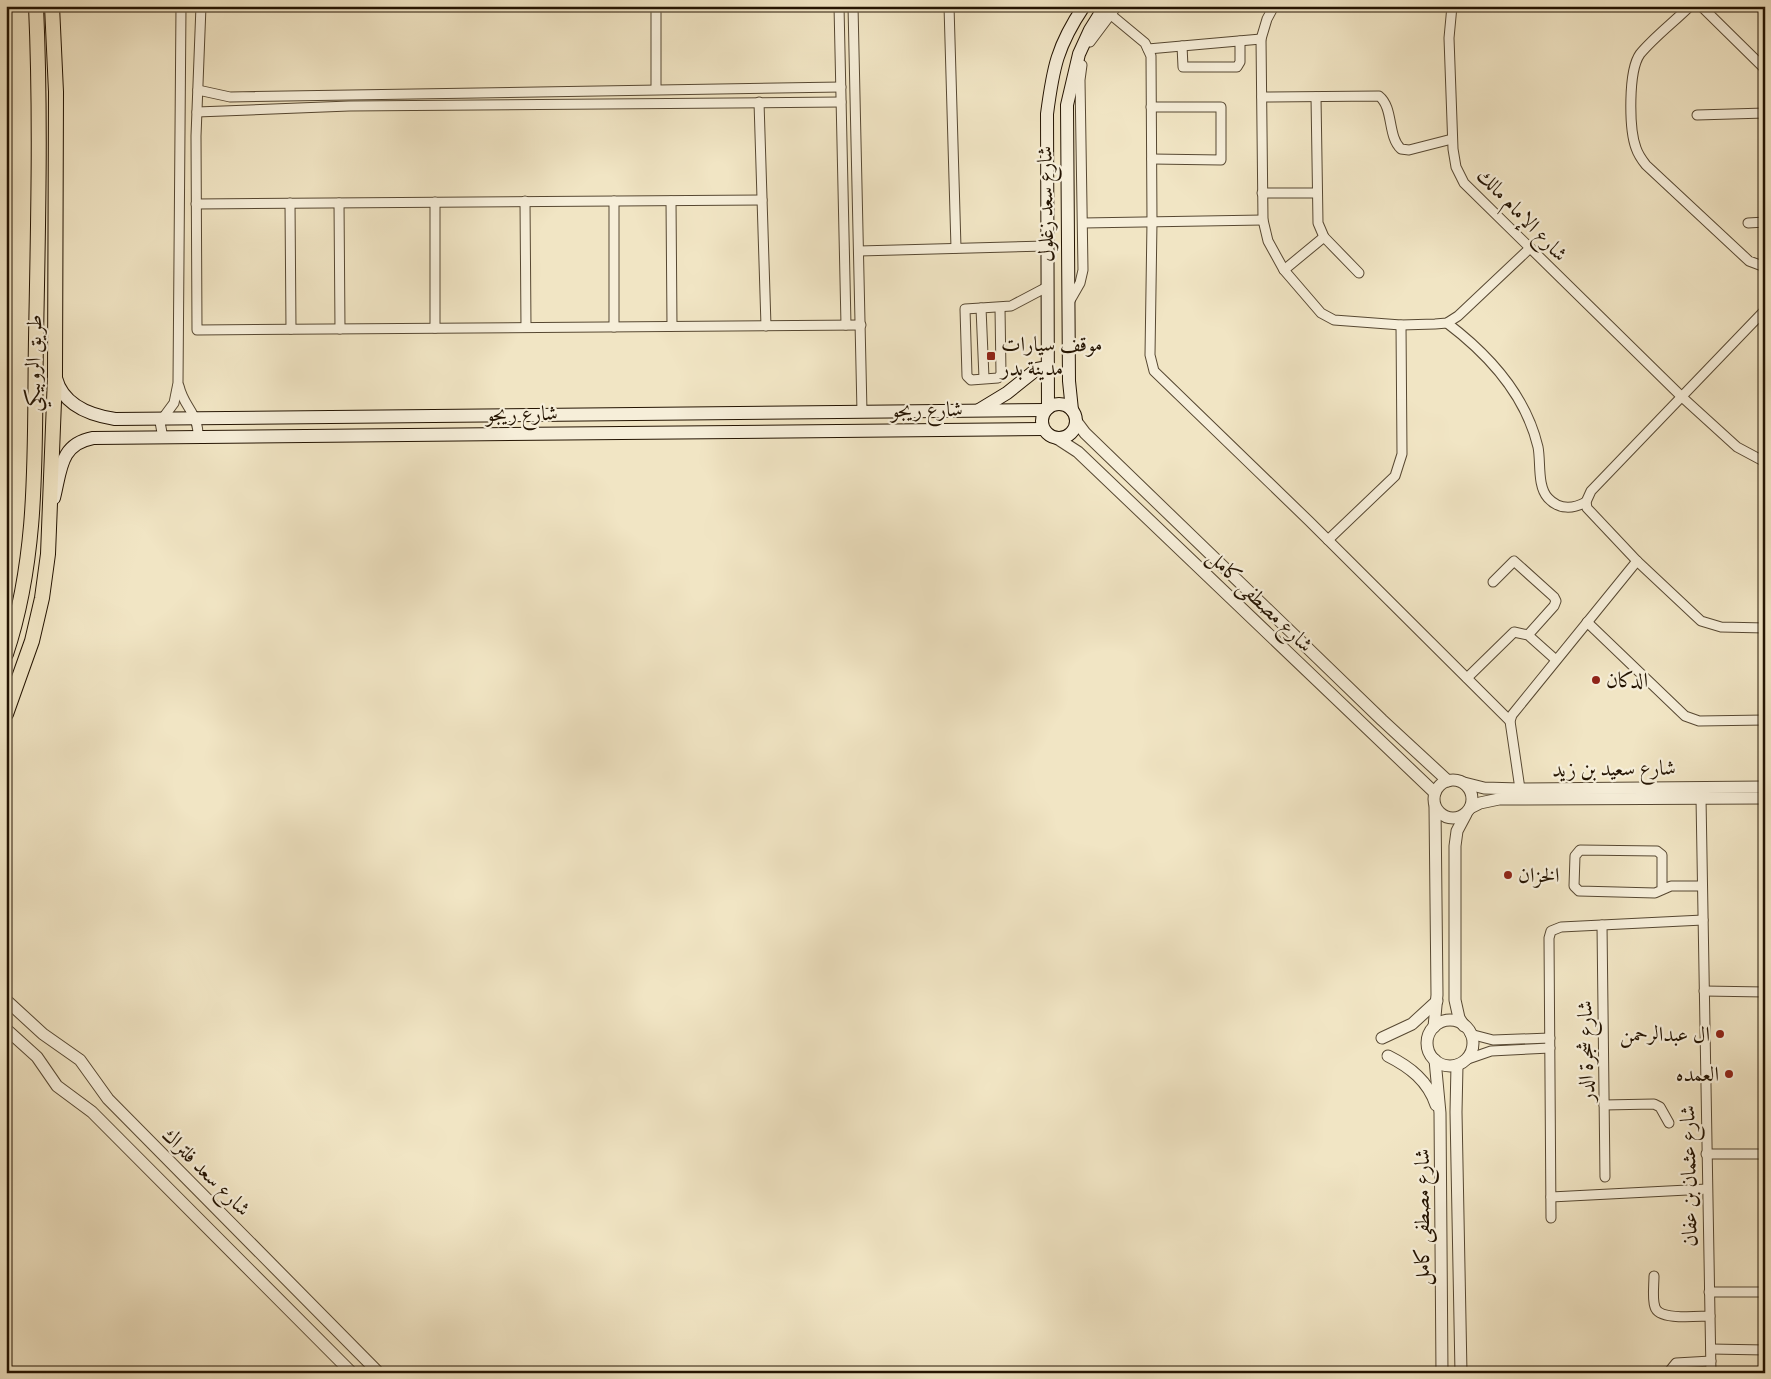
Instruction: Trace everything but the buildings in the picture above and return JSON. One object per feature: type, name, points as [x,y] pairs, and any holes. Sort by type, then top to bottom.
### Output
[{"type":"main road","name":"طريق الروبيكي","points":[[6,654],[22,594],[33,508],[40,88],[36,6]]},
{"type":"main road","name":"طريق الروبيكي","points":[[6,714],[30,650],[42,598],[51,510],[55,376],[56,92],[52,6]]},
{"type":"main road","name":"شارع سعد زغلول","points":[[1046,409],[1048,367],[1047,114],[1051,84],[1061,43],[1084,6]]},
{"type":"main road","name":"شارع سعد زغلول","points":[[1074,416],[1068,381],[1067,105],[1079,54],[1090,30],[1107,10]]},
{"type":"main road","points":[[978,410],[1007,394],[1037,369],[1048,367]]},
{"type":"main road","name":"شارع ريجو","points":[[55,376],[59,389],[70,402],[83,411],[99,417],[115,419],[1046,409]]},
{"type":"main road","points":[[1060,404],[1074,416],[1073,432],[1064,438],[1058,439],[1049,436],[1043,429],[1041,419],[1046,409],[1060,404]]},
{"type":"main road","points":[[1009,410],[1010,429]]},
{"type":"main road","points":[[646,414],[646,433]]},
{"type":"main road","name":"شارع ريجو","points":[[51,510],[66,453],[77,442],[93,438],[1043,429]]},
{"type":"street","points":[[163,438],[159,426],[161,418],[174,403],[178,383],[181,6]]},
{"type":"street","points":[[201,6],[197,112],[197,330],[860,325]]},
{"type":"street","points":[[656,6],[656,89]]},
{"type":"street","points":[[839,6],[846,325]]},
{"type":"street","points":[[853,6],[862,412]]},
{"type":"street","points":[[949,6],[956,248]]},
{"type":"street","points":[[1068,305],[1082,277],[1083,223],[1080,80],[1086,51],[1092,38],[1107,10],[1117,6]]},
{"type":"street","points":[[1274,6],[1267,19],[1261,39],[1262,193],[1264,220],[1268,241],[1284,270],[1321,313],[1334,320],[1401,325],[1447,323],[1458,316],[1529,250]]},
{"type":"street","name":"شارع الإمام مالك","points":[[1452,6],[1449,26],[1452,139],[1456,166],[1464,183],[1529,250],[1682,397],[1737,447],[1765,462]]},
{"type":"street","points":[[1690,6],[1640,55],[1635,64],[1632,86],[1633,131],[1636,149],[1646,165],[1749,261],[1765,267]]},
{"type":"street","points":[[1701,6],[1765,69]]},
{"type":"street","points":[[1107,10],[1145,43],[1151,63],[1152,222],[1150,355],[1154,371],[1510,721]]},
{"type":"street","points":[[1148,49],[1261,39]]},
{"type":"street","points":[[1182,46],[1183,67],[1237,67],[1240,62],[1240,40]]},
{"type":"street","points":[[776,88],[776,102]]},
{"type":"street","points":[[198,90],[230,97],[656,89],[841,88]]},
{"type":"street","points":[[421,93],[422,105]]},
{"type":"street","points":[[1262,97],[1381,98],[1395,142],[1401,149],[1409,150],[1452,139]]},
{"type":"street","points":[[1316,97],[1316,193],[1318,223],[1324,237],[1359,272]]},
{"type":"street","points":[[759,102],[766,326]]},
{"type":"street","points":[[197,112],[422,105],[841,102]]},
{"type":"street","points":[[1151,108],[1220,107],[1221,160],[1152,159]]},
{"type":"street","points":[[1697,115],[1765,113]]},
{"type":"street","points":[[1262,193],[1316,193]]},
{"type":"street","points":[[843,194],[858,194]]},
{"type":"street","points":[[196,204],[762,200]]},
{"type":"street","points":[[614,201],[614,327]]},
{"type":"street","points":[[671,201],[672,326]]},
{"type":"street","points":[[435,202],[436,328]]},
{"type":"street","points":[[526,202],[526,328]]},
{"type":"street","points":[[290,203],[291,329]]},
{"type":"street","points":[[339,203],[340,329]]},
{"type":"street","points":[[1083,223],[1264,220]]},
{"type":"street","points":[[1748,223],[1765,222]]},
{"type":"street","points":[[1284,270],[1324,237]]},
{"type":"street","points":[[859,251],[1047,246]]},
{"type":"street","points":[[1000,308],[1002,374],[998,378],[971,380],[967,376],[965,309],[1011,306],[1047,287]]},
{"type":"street","points":[[981,308],[984,378]]},
{"type":"street","points":[[1765,310],[1591,491],[1586,502],[1587,508],[1637,561],[1701,621],[1722,627],[1765,628]]},
{"type":"street","points":[[1447,323],[1487,358],[1519,402],[1537,446],[1542,488],[1547,497],[1555,504],[1565,508],[1576,507],[1586,502]]},
{"type":"street","points":[[1328,540],[1395,476],[1399,468],[1402,454],[1401,325]]},
{"type":"street","points":[[178,383],[183,398],[199,425],[198,438]]},
{"type":"street","name":"شارع مصطفى كامل","points":[[1074,416],[1097,445],[1382,720],[1448,781]]},
{"type":"street","name":"شارع مصطفى كامل","points":[[1058,439],[1083,457],[1435,793]]},
{"type":"street","points":[[1083,457],[1097,445]]},
{"type":"street","points":[[1493,582],[1514,561],[1554,596],[1556,601],[1554,606],[1528,635]]},
{"type":"street","points":[[1520,789],[1510,721],[1515,709],[1637,561]]},
{"type":"street","points":[[1587,622],[1685,716],[1699,721],[1765,720]]},
{"type":"street","points":[[1467,678],[1509,635],[1519,632],[1528,635],[1556,660]]},
{"type":"street","points":[[1434,1027],[1437,998],[1437,840],[1435,793],[1440,785],[1448,781],[1464,783],[1472,795],[1468,811],[1460,822],[1455,840],[1455,994],[1457,1009],[1472,1045],[1461,1062]]},
{"type":"street","name":"شارع سعيد بن زيد","points":[[1464,783],[1491,794],[1765,798]]},
{"type":"street","name":"شارع سعيد بن زيد","points":[[1468,811],[1491,794],[1520,789],[1765,787]]},
{"type":"street","name":"شارع عثمان بن عفان","points":[[1701,798],[1711,1373]]},
{"type":"street","points":[[1436,807],[1446,816],[1459,817],[1468,811]]},
{"type":"street","points":[[1437,840],[1455,840]]},
{"type":"street","points":[[1662,888],[1662,855],[1657,851],[1580,850],[1575,856],[1574,886],[1577,890],[1655,893],[1662,888],[1671,886],[1702,886]]},
{"type":"street","points":[[1551,1218],[1550,935],[1558,927],[1703,920]]},
{"type":"street","name":"شارع شجرة الدر","points":[[1602,925],[1605,1178]]},
{"type":"street","points":[[1704,991],[1765,992]]},
{"type":"street","points":[[1437,998],[1446,999],[1455,994]]},
{"type":"street","points":[[1382,1038],[1412,1024],[1437,998]]},
{"type":"street","name":"شارع سعد فلتراك","points":[[6,1000],[43,1034],[80,1060],[108,1099],[371,1370]]},
{"type":"street","points":[[1550,1038],[1493,1040],[1467,1030],[1452,1021],[1440,1023],[1434,1027],[1428,1036],[1427,1047],[1435,1060],[1448,1066],[1491,1051],[1550,1048]]},
{"type":"street","name":"شارع سعد فلتراك","points":[[6,1028],[37,1057],[57,1086],[92,1112],[352,1373]]},
{"type":"street","points":[[1388,1056],[1415,1073],[1434,1098],[1440,1113]]},
{"type":"street","name":"شارع مصطفى كامل","points":[[1435,1060],[1440,1113],[1442,1373]]},
{"type":"street","name":"شارع مصطفى كامل","points":[[1461,1062],[1456,1100],[1461,1373]]},
{"type":"street","points":[[1439,1100],[1447,1093],[1454,1096],[1456,1100]]},
{"type":"street","points":[[1604,1105],[1654,1104],[1660,1106],[1669,1123]]},
{"type":"street","points":[[1706,1154],[1765,1154]]},
{"type":"street","points":[[1551,1197],[1707,1189]]},
{"type":"street","points":[[1654,1276],[1655,1308],[1658,1312],[1665,1316],[1710,1316]]},
{"type":"street","points":[[1709,1292],[1765,1292]]},
{"type":"street","points":[[1711,1349],[1765,1350]]},
{"type":"street","points":[[1668,1373],[1676,1363],[1711,1361]]},
{"type":"place","name":"موقف سيارات مدينة بدر","points":[[991,356]]},
{"type":"place","name":"الدكان","points":[[1596,680]]},
{"type":"place","name":"الخزان","points":[[1508,875]]},
{"type":"place","name":"ال عبدالرحمن","points":[[1720,1034]]},
{"type":"place","name":"العمده","points":[[1729,1074]]}]
